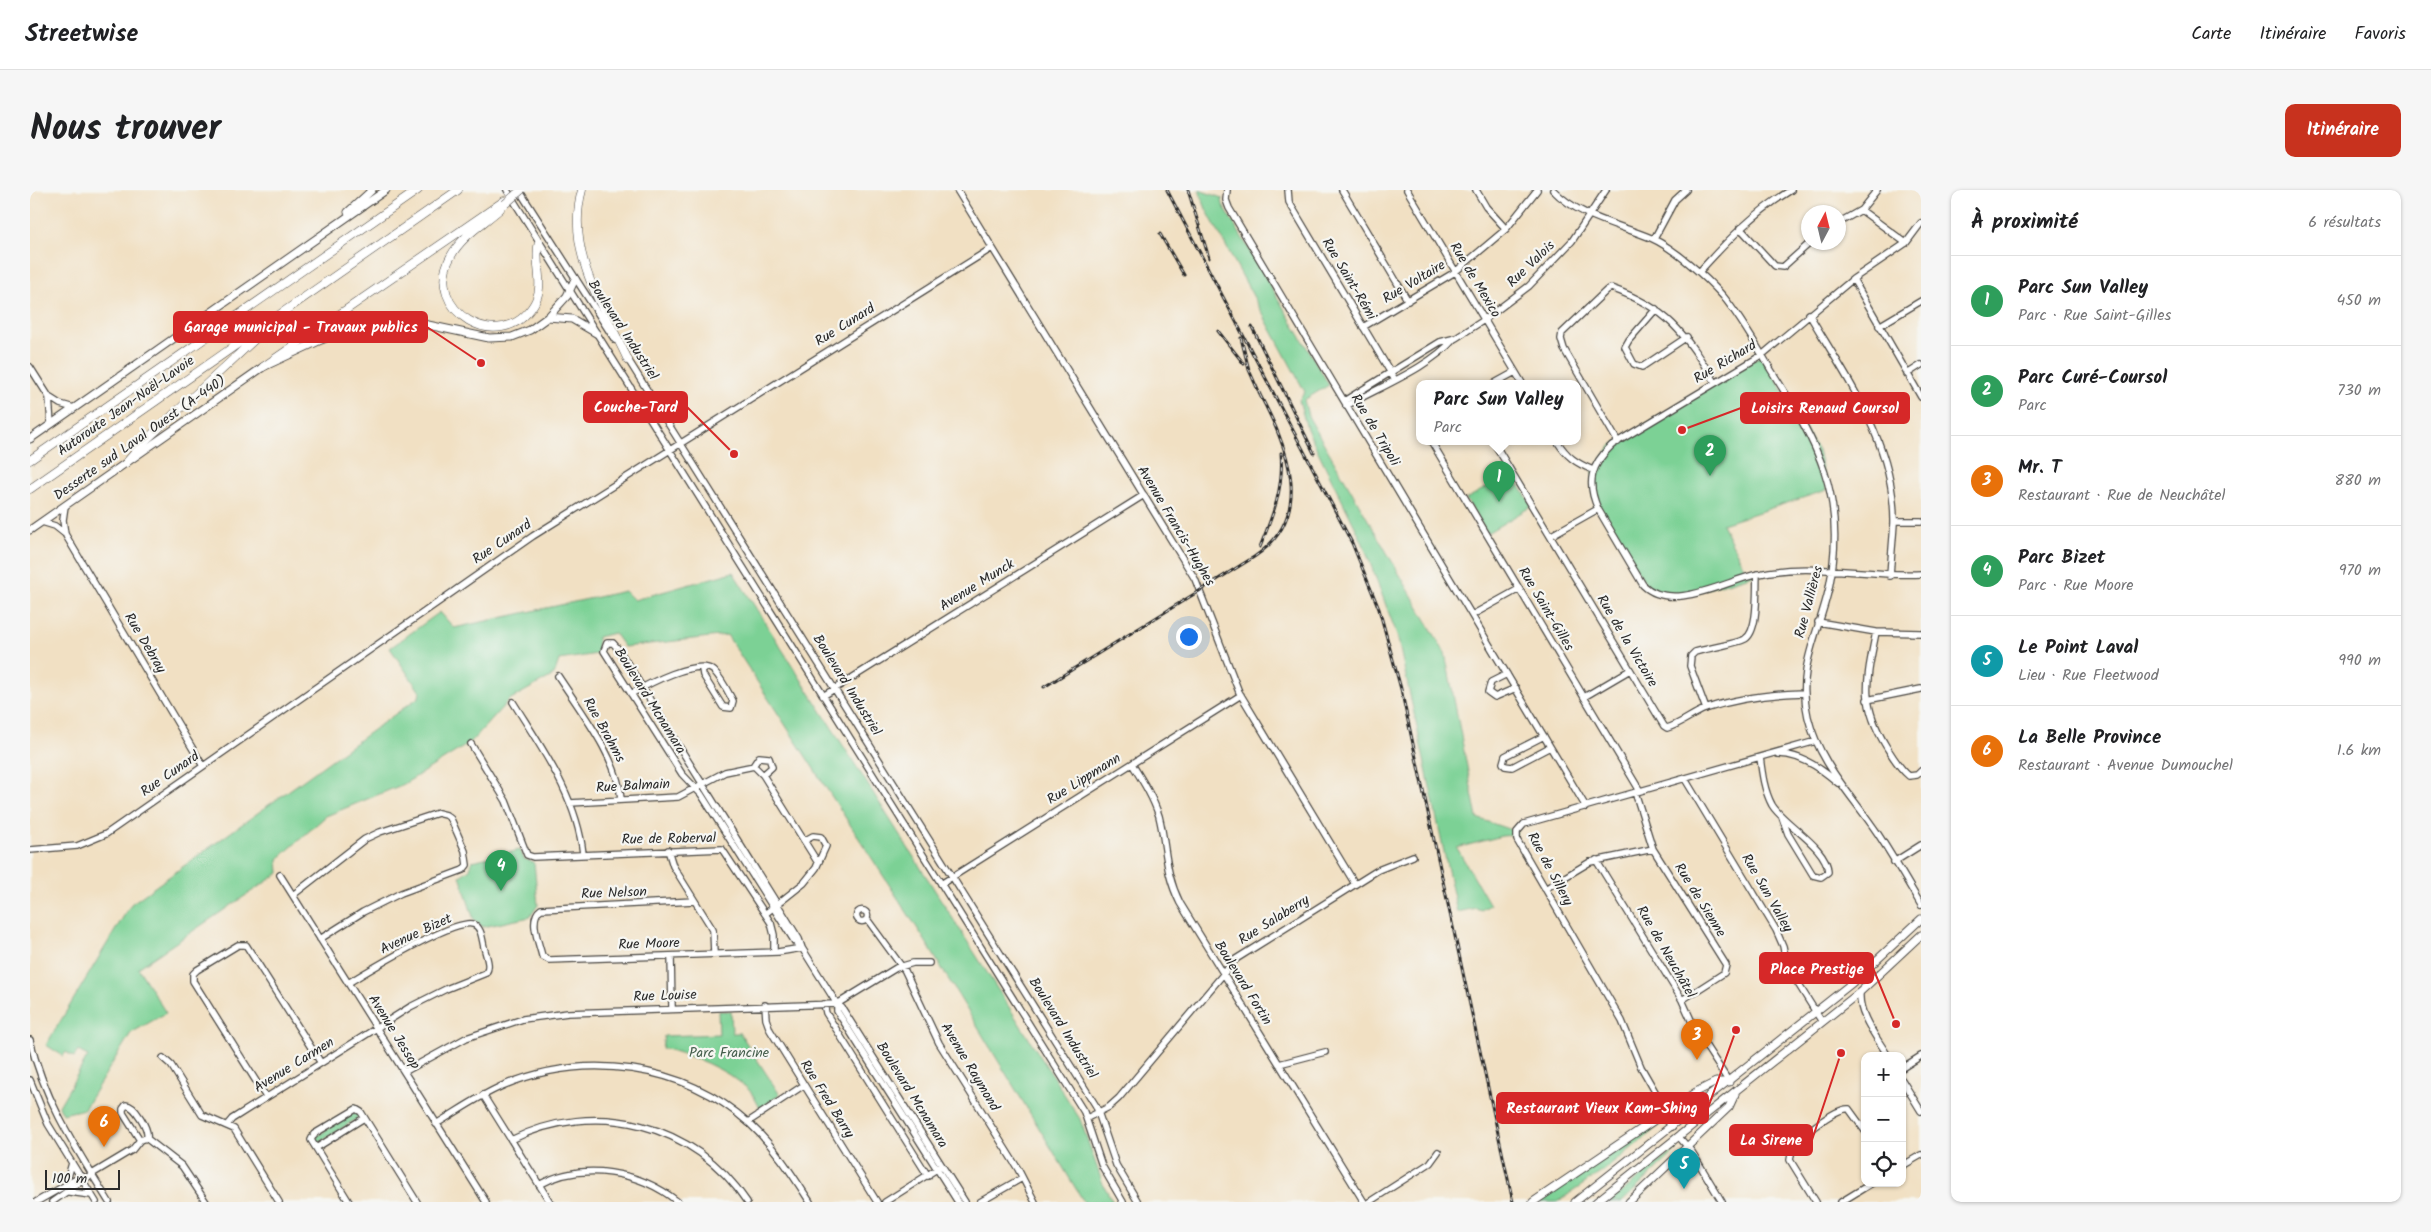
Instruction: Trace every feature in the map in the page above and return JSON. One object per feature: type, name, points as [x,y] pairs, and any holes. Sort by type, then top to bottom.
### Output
[{"type":"highway","name":"Autoroute Jean-Noël-Lavoie","points":[[30,460],[418,190]]},
{"type":"highway","name":"Autoroute Jean-Noël-Lavoie","points":[[30,489],[458,190]]},
{"type":"highway","points":[[520,190],[466,237],[449,260],[445,272],[445,287],[448,297],[457,312],[473,324],[486,328],[505,326],[521,318],[534,304],[539,291],[540,273],[536,255],[539,242]]},
{"type":"highway","points":[[582,190],[577,226],[581,256],[628,360]]},
{"type":"highway","points":[[263,367],[504,203]]},
{"type":"highway","points":[[126,463],[145,441],[287,309]]},
{"type":"main road","points":[[328,231],[372,190]]},
{"type":"main road","points":[[30,439],[386,190]]},
{"type":"main road","name":"Desserte sud Laval Ouest (A-440)","points":[[30,530],[263,367],[336,332],[377,321],[414,322],[480,337],[498,338],[525,332],[548,317],[570,291],[575,279]]},
{"type":"main road","points":[[548,317],[572,319],[596,332]]},
{"type":"main road","points":[[1575,1202],[1863,974],[1921,919]]},
{"type":"main road","points":[[1596,1202],[1860,992],[1921,935]]},
{"type":"main road","points":[[1533,1202],[1705,1087],[1716,1082],[1728,1082]]},
{"type":"main road","points":[[1629,1202],[1729,1107],[1736,1091]]},
{"type":"street","name":"Boulevard Industriel","points":[[507,190],[1087,1118],[1102,1166],[1123,1202]]},
{"type":"street","name":"Boulevard Industriel","points":[[520,190],[1100,1112],[1114,1161],[1138,1202]]},
{"type":"street","name":"Avenue Francis-Hughes","points":[[957,190],[1198,585],[1241,695],[1355,884]]},
{"type":"street","name":"Rue de Tripoli","points":[[1227,190],[1226,197],[1229,208],[1586,807]]},
{"type":"street","name":"Rue Saint-Rémi","points":[[1288,190],[1289,202],[1395,380]]},
{"type":"street","points":[[1342,190],[1408,301]]},
{"type":"street","name":"Rue de Mexico","points":[[1406,190],[1520,380]]},
{"type":"street","points":[[1476,190],[1486,207],[1506,229]]},
{"type":"street","name":"Rue Voltaire","points":[[1363,327],[1456,272],[1506,229],[1538,190]]},
{"type":"street","name":"Rue Vallières","points":[[1553,190],[1561,198],[1589,215],[1654,239],[1700,271],[1736,314],[1806,425],[1828,477],[1835,516],[1835,547],[1829,590],[1818,622],[1806,669],[1804,693],[1808,717],[1816,741],[1842,787],[1877,833],[1921,905]]},
{"type":"street","name":"Rue Valois","points":[[1345,404],[1395,380],[1445,350],[1456,338],[1484,320],[1529,286],[1572,241],[1606,190]]},
{"type":"street","points":[[1654,239],[1675,200],[1686,190]]},
{"type":"street","points":[[1700,271],[1740,228],[1767,204],[1791,190]]},
{"type":"street","points":[[1846,218],[1861,210],[1877,190]]},
{"type":"street","points":[[1861,210],[1906,243]]},
{"type":"street","name":"Rue Richard","points":[[1593,470],[1600,456],[1618,442],[1715,382],[1762,356],[1809,314],[1853,279],[1906,243],[1921,223]]},
{"type":"street","points":[[1740,228],[1775,266],[1783,267],[1802,250]]},
{"type":"street","name":"Rue Cunard","points":[[30,850],[73,847],[93,841],[513,550],[992,248]]},
{"type":"street","points":[[1853,279],[1921,397]]},
{"type":"street","points":[[1618,442],[1564,349],[1561,340],[1562,333],[1611,288],[1632,295],[1656,309],[1687,337],[1715,382]]},
{"type":"street","points":[[1879,326],[1921,301]]},
{"type":"street","points":[[1656,309],[1625,347],[1634,364],[1642,367],[1687,337]]},
{"type":"street","points":[[1809,314],[1874,426],[1888,477],[1894,521],[1890,576]]},
{"type":"street","name":"Rue Valois","points":[[1345,404],[1440,342],[1456,338]]},
{"type":"street","points":[[1907,374],[1921,364]]},
{"type":"street","points":[[30,367],[49,397],[60,404],[74,408]]},
{"type":"street","points":[[1500,380],[1515,372]]},
{"type":"street","points":[[49,397],[51,424]]},
{"type":"street","name":"Rue Saint-Gilles","points":[[1433,445],[1584,697],[1638,792]]},
{"type":"street","name":"Rue de la Victoire","points":[[1495,445],[1664,726],[1667,728],[1706,709],[1753,697],[1804,693]]},
{"type":"street","points":[[1560,445],[1566,455],[1573,461],[1593,470],[1591,481],[1593,497],[1598,509],[1643,585],[1651,593],[1667,597],[1680,597],[1757,574],[1803,568],[1832,569],[1890,576],[1921,574]]},
{"type":"street","name":"Avenue Munck","points":[[823,696],[1144,495]]},
{"type":"street","name":"Rue Debray","points":[[65,506],[63,520],[65,534],[203,766]]},
{"type":"street","points":[[1550,536],[1598,509]]},
{"type":"street","points":[[1894,521],[1921,521]]},
{"type":"street","points":[[42,522],[55,526],[65,534]]},
{"type":"street","points":[[1706,709],[1690,666],[1691,656],[1695,652],[1745,639],[1751,632],[1754,622],[1757,574]]},
{"type":"street","points":[[1472,615],[1519,589]]},
{"type":"street","points":[[1818,622],[1876,632],[1921,633]]},
{"type":"street","points":[[1876,632],[1867,683],[1869,712],[1877,732],[1902,770],[1909,776],[1917,775],[1921,771]]},
{"type":"street","name":"Boulevard Mcnamara","points":[[776,906],[642,687],[615,645],[607,643],[604,651],[682,774],[701,794],[776,906],[799,939],[802,948],[837,1004],[837,1011],[940,1168],[965,1202]]},
{"type":"street","points":[[631,694],[675,672],[702,669],[709,669],[716,673],[734,702],[731,708],[727,709],[722,706],[703,675],[702,669]]},
{"type":"street","points":[[1584,697],[1630,670]]},
{"type":"street","points":[[1507,674],[1490,682],[1488,692],[1495,698],[1516,688]]},
{"type":"street","name":"Rue Brahms","points":[[558,676],[605,752],[618,782],[621,799]]},
{"type":"street","points":[[1867,700],[1921,689]]},
{"type":"street","name":"Rue Lippmann","points":[[941,884],[1241,695]]},
{"type":"street","points":[[512,702],[552,764],[570,803],[579,832],[583,854]]},
{"type":"street","points":[[1544,736],[1505,756],[1503,763],[1505,766],[1512,767],[1550,747]]},
{"type":"street","name":"Rue de Sillery","points":[[1672,1127],[1666,1119],[1664,1106],[1641,1067],[1622,1021],[1517,840],[1517,832],[1524,824],[1816,741]]},
{"type":"street","name":"Rue de Roberval","points":[[471,744],[508,806],[525,853],[528,856],[668,850],[724,850],[765,914],[774,932],[774,952]]},
{"type":"street","name":"Rue de Sillery","points":[[1770,754],[1798,757],[1827,773],[1842,787]]},
{"type":"street","name":"Rue Balmain","points":[[570,803],[675,797],[725,772],[753,766],[759,756],[770,758],[772,767],[763,775]]},
{"type":"street","points":[[1760,757],[1762,778],[1768,795],[1782,817],[1788,834],[1813,875],[1821,877],[1828,872],[1820,853],[1798,828],[1782,817]]},
{"type":"street","name":"Boulevard Fortin","points":[[1132,764],[1148,789],[1157,811],[1166,864],[1175,893],[1364,1202]]},
{"type":"street","points":[[753,766],[758,767],[818,863]]},
{"type":"street","name":"Rue Sun Valley","points":[[1686,779],[1776,930],[1783,946],[1787,966],[1822,1022]]},
{"type":"street","name":"Rue de Sienne","points":[[1638,792],[1653,849],[1726,965],[1724,972],[1682,1000]]},
{"type":"street","points":[[293,895],[370,836],[436,814],[444,814],[451,819],[467,857],[467,865],[463,870],[390,898],[320,938]]},
{"type":"street","points":[[765,914],[804,883],[826,851],[825,842],[817,836],[804,841]]},
{"type":"street","points":[[1894,862],[1921,845]]},
{"type":"street","points":[[1545,889],[1596,860],[1653,849]]},
{"type":"street","points":[[668,850],[673,866],[713,930],[714,954]]},
{"type":"street","name":"Rue Salaberry","points":[[1087,1118],[1110,1108],[1223,973],[1239,957],[1380,868],[1413,856]]},
{"type":"street","name":"Rue de Neuchâtel","points":[[1596,860],[1682,1000],[1696,1031],[1728,1082]]},
{"type":"street","name":"Avenue Jessop","points":[[280,875],[486,1202]]},
{"type":"street","name":"Rue Nelson","points":[[536,913],[540,909],[546,908],[694,901]]},
{"type":"street","name":"Rue Moore","points":[[536,913],[535,922],[542,954],[546,960],[774,952],[795,951],[802,948]]},
{"type":"street","name":"Avenue Raymond","points":[[867,919],[900,966],[939,1043],[1019,1170],[1035,1202]]},
{"type":"street","name":"Avenue Bizet","points":[[348,984],[393,956],[432,937],[468,924],[474,925],[479,929],[489,967],[486,973],[426,998],[377,1028]]},
{"type":"street","points":[[266,1097],[192,978],[195,972],[238,945],[244,944],[248,947],[321,1063]]},
{"type":"street","points":[[671,956],[672,1008]]},
{"type":"street","points":[[837,1004],[900,966],[913,963],[929,963]]},
{"type":"street","points":[[1860,992],[1863,1014],[1886,1052]]},
{"type":"street","points":[[824,1004],[826,1013],[928,1176]]},
{"type":"street","name":"Rue Louise","points":[[404,1072],[466,1038],[523,1018],[561,1013],[672,1008],[837,1004]]},
{"type":"street","name":"Rue Fred Barry","points":[[765,1005],[766,1019],[770,1030],[877,1202]]},
{"type":"street","name":"Avenue Carmen","points":[[227,1125],[232,1119],[266,1097],[377,1028]]},
{"type":"street","points":[[30,1040],[41,1078],[54,1110],[109,1202]]},
{"type":"street","points":[[1279,1064],[1325,1052]]},
{"type":"street","points":[[1906,1065],[1921,1056]]},
{"type":"street","points":[[163,1058],[171,1065],[202,1115],[227,1125],[236,1131],[279,1202]]},
{"type":"street","points":[[436,1124],[483,1095],[507,1084],[548,1071],[586,1066],[620,1067],[656,1074],[690,1086],[716,1099],[748,1122],[780,1156],[810,1202]]},
{"type":"street","points":[[30,1080],[48,1124],[96,1202]]},
{"type":"street","points":[[748,1122],[804,1085]]},
{"type":"street","points":[[1906,1086],[1921,1110]]},
{"type":"street","points":[[483,1095],[550,1202]]},
{"type":"street","points":[[140,1140],[124,1113],[123,1109],[126,1105],[133,1108],[147,1130],[147,1138]]},
{"type":"street","points":[[1816,1202],[1790,1160],[1793,1147],[1828,1116],[1842,1108],[1849,1109],[1861,1126]]},
{"type":"street","points":[[349,1202],[311,1140],[312,1136],[355,1109],[360,1110],[417,1202]]},
{"type":"street","points":[[316,1148],[364,1118]]},
{"type":"street","points":[[511,1140],[541,1128],[575,1120],[611,1119],[646,1126],[678,1139],[704,1155],[726,1174],[747,1202]]},
{"type":"street","points":[[1679,1137],[1688,1147],[1722,1202]]},
{"type":"street","points":[[36,1202],[66,1184],[92,1174],[132,1150],[140,1140],[147,1138]]},
{"type":"street","points":[[147,1138],[182,1166],[206,1202]]},
{"type":"street","points":[[1369,1202],[1430,1163],[1438,1152]]},
{"type":"street","points":[[1906,1164],[1921,1155]]},
{"type":"street","points":[[66,1184],[72,1163]]},
{"type":"street","points":[[885,1202],[940,1168]]},
{"type":"street","name":"Boulevard Mcnamara","points":[[940,1168],[958,1202]]},
{"type":"street","points":[[539,1185],[578,1173],[614,1173],[648,1183],[678,1202]]},
{"type":"street","points":[[980,1202],[1022,1178]]},
{"type":"street","points":[[52,1202],[69,1192],[82,1179]]},
{"type":"street","points":[[1841,1202],[1865,1187]]},
{"type":"street","points":[[69,1192],[92,1195]]},
{"type":"green space","points":[[1199,190],[1222,198],[1223,205],[1329,385],[1304,400],[1308,416],[1445,653],[1477,818],[1517,832],[1516,835],[1502,836],[1457,848],[1490,905],[1481,910],[1476,908],[1457,912],[1397,635],[1362,541],[1307,429],[1299,400],[1305,392],[1206,209]]},
{"type":"green space","points":[[1762,355],[1818,451],[1827,490],[1722,524],[1745,569],[1757,574],[1680,597],[1651,593],[1593,497],[1593,470],[1612,445]]},
{"type":"green space","points":[[1512,473],[1532,506],[1487,533],[1466,499]]},
{"type":"green space","points":[[733,572],[1080,1119],[1103,1184],[1113,1202],[1084,1202],[921,934],[727,635],[624,647],[614,633],[598,637],[597,654],[559,660],[554,675],[509,700],[470,743],[404,784],[326,816],[278,859],[279,873],[138,968],[166,1013],[131,1033],[84,1109],[63,1114],[59,1106],[88,1056],[78,1051],[74,1057],[66,1052],[63,1056],[46,1045],[131,904],[419,697],[420,692],[390,648],[440,612],[454,628],[625,591],[634,600]]},
{"type":"green space","points":[[520,850],[524,859],[534,862],[538,905],[530,917],[483,927],[474,920],[460,876],[470,869],[472,861]]},
{"type":"green space","name":"Parc Francine","points":[[718,1011],[731,1011],[732,1033],[740,1033],[780,1095],[760,1108],[749,1090],[728,1074],[696,1058],[662,1048],[664,1036],[719,1034]]},
{"type":"green space","points":[[353,1113],[357,1113],[358,1118],[320,1142],[316,1141],[317,1136]]},
{"type":"green space","points":[[1657,1123],[1659,1126],[1602,1172],[1557,1202],[1540,1202]]},
{"type":"green space","points":[[1678,1147],[1622,1202],[1609,1202]]},
{"type":"railway","points":[[1167,190],[1352,543],[1379,609],[1401,689],[1513,1202]]},
{"type":"railway","points":[[1188,190],[1209,258]]},
{"type":"railway","points":[[1160,234],[1184,275]]},
{"type":"railway","points":[[1252,327],[1314,453]]},
{"type":"railway","points":[[1218,331],[1244,364]]},
{"type":"railway","points":[[1241,338],[1249,370],[1262,399]]},
{"type":"railway","points":[[1044,687],[1254,557],[1273,540],[1285,521],[1291,501],[1291,479],[1279,435],[1259,393]]},
{"type":"railway","points":[[1260,547],[1279,490],[1281,453]]},
{"type":"place","name":"Garage municipal - Travaux publics","points":[[481,363]]},
{"type":"place","name":"Loisirs Renaud Coursol","points":[[1682,430]]},
{"type":"place","name":"Couche-Tard","points":[[734,454]]},
{"type":"place","name":"Parc Curé-Coursol","points":[[1710,476]]},
{"type":"place","name":"Parc Sun Valley","points":[[1499,502]]},
{"type":"place","name":"Parc Bizet","points":[[501,891]]},
{"type":"place","name":"Place Prestige","points":[[1896,1024]]},
{"type":"place","name":"Restaurant Vieux Kam-Shing","points":[[1736,1030]]},
{"type":"place","name":"La Sirene","points":[[1841,1053]]},
{"type":"place","name":"Mr. T","points":[[1697,1060]]},
{"type":"place","name":"La Belle Province","points":[[104,1147]]},
{"type":"place","name":"Le Point Laval","points":[[1684,1189]]}]
